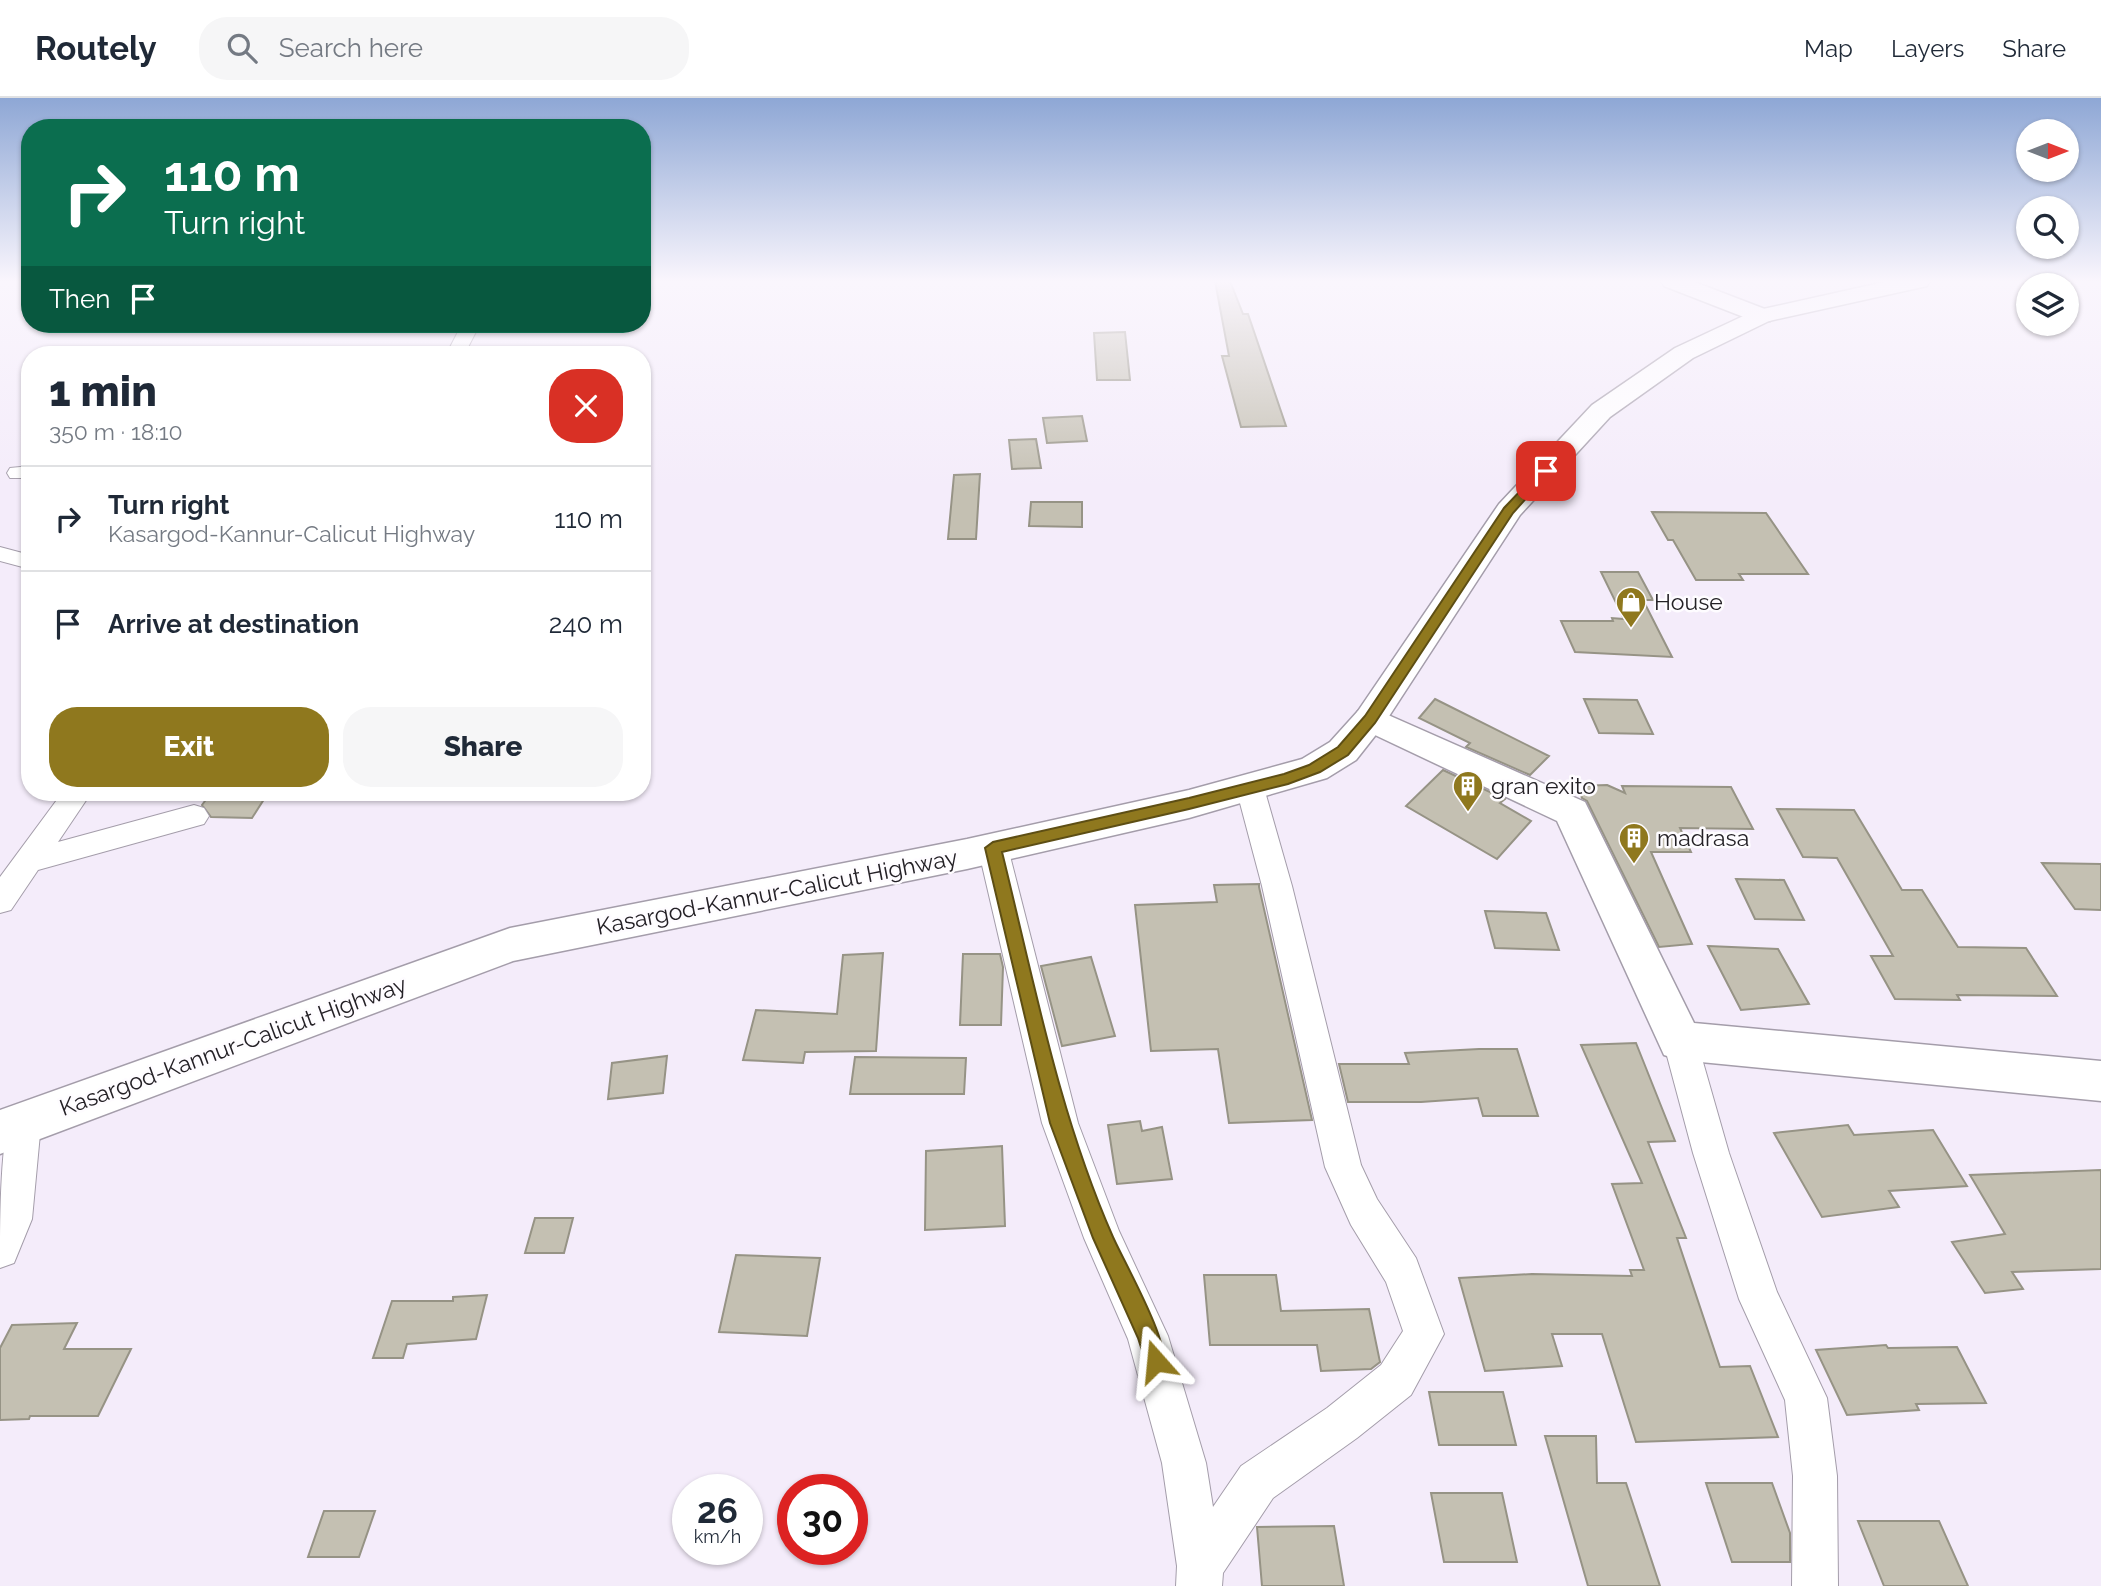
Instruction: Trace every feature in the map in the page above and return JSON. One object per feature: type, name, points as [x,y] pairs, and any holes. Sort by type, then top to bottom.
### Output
[{"type":"main road","name":"Kasargod-Kannur-Calicut Highway","points":[[12,1128],[510,945],[993,848],[1250,788],[1314,769],[1343,751],[1370,719],[1508,510],[1601,411],[1689,350]]},
{"type":"main road","points":[[1370,719],[1572,811],[1680,1041],[2101,1081]]},
{"type":"street","points":[[0,554],[21,560]]},
{"type":"street","points":[[1199,1576],[1257,1482],[1342,1423],[1396,1380],[1424,1335],[1402,1272],[1364,1212],[1343,1167],[1277,886],[1250,788]]},
{"type":"street","points":[[0,901],[71,801]]},
{"type":"street","points":[[27,862],[194,816]]},
{"type":"street","points":[[993,848],[1059,1123],[1103,1238],[1148,1336],[1184,1463],[1199,1576]]},
{"type":"street","points":[[1680,1041],[1712,1153],[1759,1299],[1806,1398],[1815,1476],[1815,1586]]},
{"type":"street","points":[[0,1249],[13,1219],[12,1128]]},
{"type":"building","points":[[1095,350],[1127,350],[1130,380],[1097,380]]},
{"type":"building","points":[[1228,350],[1260,350],[1286,426],[1241,427],[1222,356],[1229,356]]},
{"type":"building","points":[[1082,416],[1087,441],[1047,443],[1043,418]]},
{"type":"building","points":[[1036,439],[1041,468],[1012,469],[1009,440]]},
{"type":"building","points":[[980,474],[976,539],[948,539],[954,475]]},
{"type":"building","points":[[1031,502],[1082,502],[1082,527],[1029,526]]},
{"type":"building","points":[[1652,512],[1766,513],[1808,574],[1739,574],[1743,580],[1696,580],[1673,540],[1668,540]]},
{"type":"building","points":[[1601,572],[1638,572],[1653,600],[1643,600],[1672,657],[1575,652],[1561,621],[1624,619]]},
{"type":"building","points":[[1435,699],[1549,756],[1530,775],[1466,747],[1470,743],[1419,718]]},
{"type":"building","points":[[1584,699],[1637,700],[1653,734],[1599,733]]},
{"type":"building","name":"gran exito","points":[[1443,770],[1505,799],[1500,803],[1531,821],[1497,859],[1406,806]]},
{"type":"building","points":[[1607,785],[1625,793],[1622,786],[1731,787],[1753,829],[1680,828],[1691,852],[1651,852],[1692,944],[1659,947],[1587,801],[1582,798],[1577,786]]},
{"type":"building","points":[[205,801],[263,801],[252,818],[211,817],[202,805]]},
{"type":"building","points":[[1777,809],[1854,810],[1902,890],[1922,890],[1958,947],[2026,948],[2057,996],[1957,995],[1960,1000],[1895,999],[1871,956],[1893,956],[1837,858],[1803,857]]},
{"type":"building","points":[[2042,863],[2101,864],[2101,910],[2075,909]]},
{"type":"building","points":[[1736,879],[1784,880],[1804,920],[1755,919]]},
{"type":"building","points":[[1259,884],[1312,1120],[1229,1123],[1218,1049],[1151,1051],[1135,905],[1217,902],[1214,885]]},
{"type":"building","points":[[1485,911],[1546,913],[1559,950],[1495,948]]},
{"type":"building","points":[[1708,946],[1778,949],[1809,1004],[1741,1010]]},
{"type":"building","points":[[883,953],[876,1051],[805,1052],[803,1063],[743,1060],[756,1010],[837,1014],[843,955]]},
{"type":"building","points":[[963,954],[1000,954],[1003,967],[1001,1025],[960,1025]]},
{"type":"building","points":[[1091,957],[1115,1036],[1062,1046],[1041,966]]},
{"type":"building","points":[[1636,1043],[1675,1141],[1648,1142],[1686,1238],[1677,1238],[1720,1367],[1750,1366],[1778,1437],[1636,1442],[1602,1334],[1552,1334],[1562,1366],[1485,1371],[1459,1278],[1532,1274],[1632,1276],[1630,1270],[1644,1270],[1612,1184],[1642,1183],[1581,1045]]},
{"type":"building","points":[[1517,1049],[1538,1116],[1483,1116],[1478,1098],[1421,1102],[1348,1102],[1339,1064],[1409,1064],[1405,1053]]},
{"type":"building","points":[[667,1056],[663,1093],[608,1099],[612,1063]]},
{"type":"building","points":[[855,1057],[966,1058],[964,1094],[850,1094]]},
{"type":"building","points":[[1140,1121],[1142,1131],[1162,1127],[1172,1179],[1117,1184],[1108,1125]]},
{"type":"building","points":[[1848,1125],[1854,1135],[1933,1130],[1967,1186],[1889,1191],[1899,1207],[1822,1217],[1774,1133]]},
{"type":"building","points":[[1002,1146],[1005,1226],[925,1230],[926,1151]]},
{"type":"building","points":[[2101,1170],[2101,1269],[2012,1272],[2023,1289],[1985,1293],[1952,1242],[2005,1234],[1970,1175]]},
{"type":"building","points":[[535,1218],[573,1218],[564,1253],[525,1253]]},
{"type":"building","points":[[736,1255],[820,1258],[807,1336],[719,1332]]},
{"type":"building","points":[[1204,1275],[1276,1275],[1281,1311],[1369,1309],[1380,1362],[1371,1369],[1321,1371],[1317,1345],[1210,1345]]},
{"type":"building","points":[[487,1295],[476,1339],[407,1344],[403,1358],[373,1358],[392,1301],[453,1301],[453,1297]]},
{"type":"building","points":[[77,1323],[64,1349],[131,1349],[98,1416],[30,1416],[29,1419],[0,1420],[0,1348],[12,1325]]},
{"type":"building","points":[[1886,1345],[1888,1348],[1957,1347],[1986,1403],[1916,1404],[1919,1410],[1847,1415],[1816,1350]]},
{"type":"building","points":[[1429,1392],[1503,1392],[1516,1445],[1439,1445]]},
{"type":"building","points":[[1545,1436],[1596,1436],[1597,1483],[1626,1483],[1660,1586],[1588,1586]]},
{"type":"building","points":[[1706,1483],[1772,1483],[1790,1533],[1790,1562],[1732,1562]]},
{"type":"building","points":[[1431,1493],[1502,1493],[1517,1562],[1444,1562]]},
{"type":"building","points":[[324,1511],[375,1511],[359,1557],[308,1557]]},
{"type":"building","points":[[1858,1521],[1939,1521],[1968,1586],[1884,1586]]},
{"type":"building","points":[[1334,1526],[1344,1586],[1262,1586],[1257,1527]]},
{"type":"place","name":"House","points":[[1631,629]]},
{"type":"place","name":"gran exito","points":[[1468,813]]},
{"type":"place","name":"madrasa","points":[[1634,865]]},
{"type":"route","points":[[1156,1361],[1148,1336],[1103,1238],[1059,1123],[993,848],[1189,804],[1288,778],[1314,769],[1343,751],[1370,719],[1508,510],[1546,471]]}]
